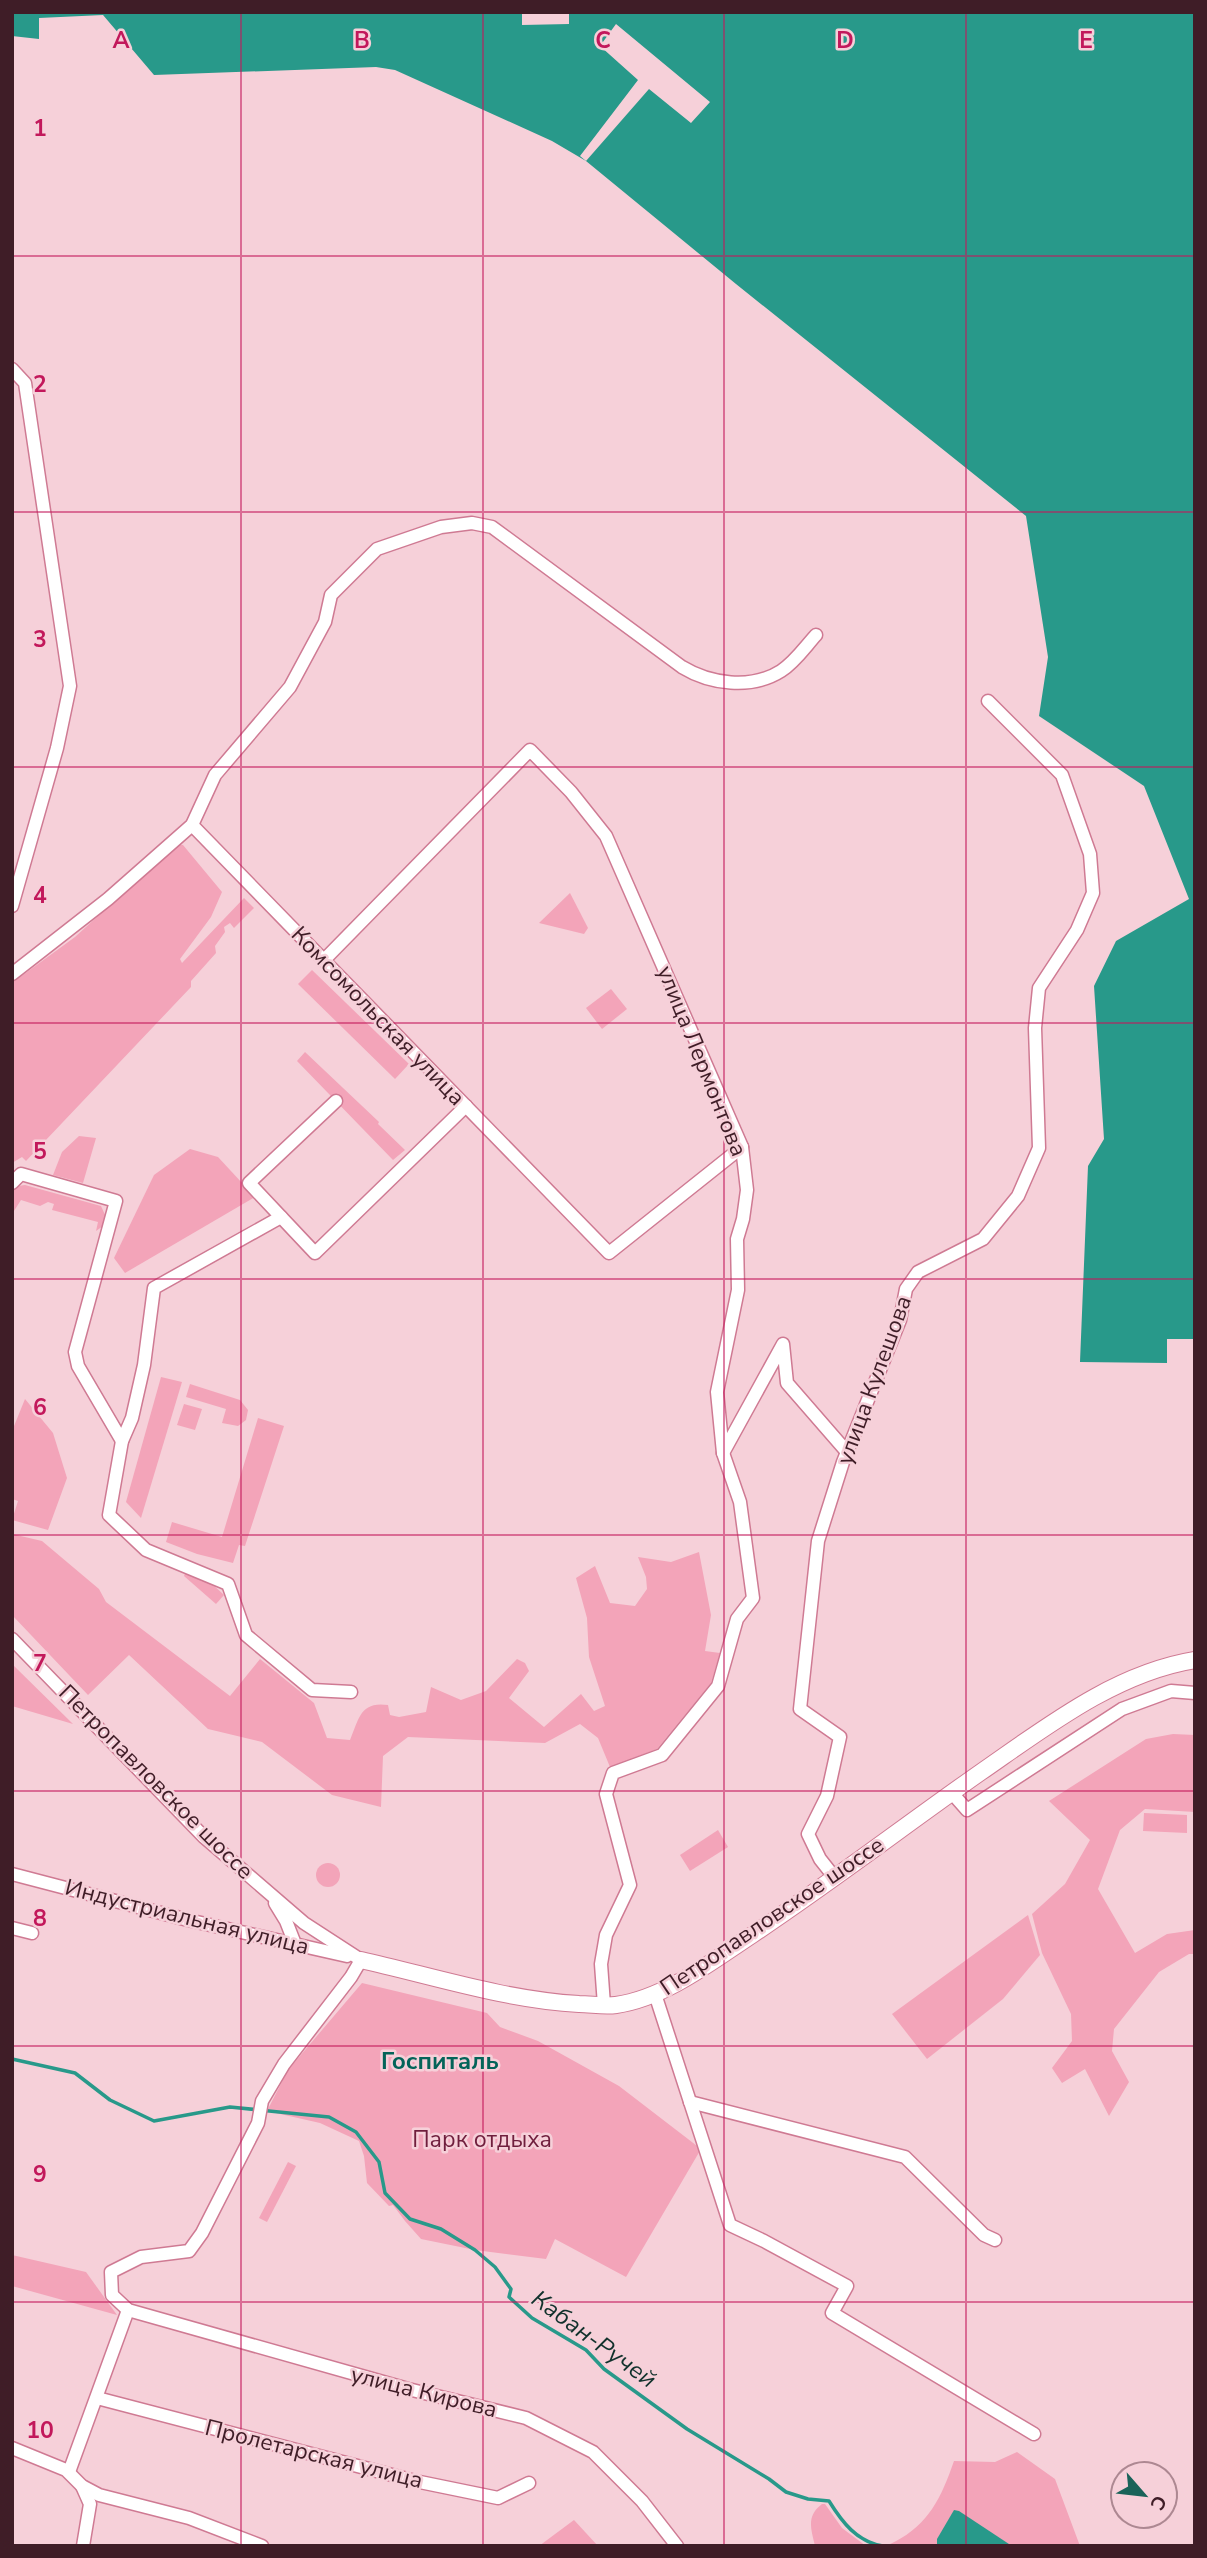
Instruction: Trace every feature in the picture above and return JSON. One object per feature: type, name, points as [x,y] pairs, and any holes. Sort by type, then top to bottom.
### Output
[{"type":"main road","name":"Петропавловское шоссе","points":[[361,1960],[528,1998],[614,2006],[655,1994],[716,1958],[835,1878],[1039,1731],[1125,1681],[1167,1665],[1195,1660]]},
{"type":"street","points":[[12,369],[24,383],[70,686],[57,748],[12,906]]},
{"type":"street","points":[[12,974],[108,900],[192,825],[215,775],[290,687],[324,622],[331,594],[377,549],[441,527],[472,523],[492,527],[682,667],[698,677],[726,684],[755,680],[780,672],[793,662],[816,635]]},
{"type":"street","name":"улица Кулешова","points":[[835,1878],[820,1859],[808,1835],[827,1796],[840,1737],[800,1709],[818,1541],[847,1452],[900,1320],[906,1289],[918,1272],[983,1238],[1018,1196],[1039,1147],[1035,1028],[1039,988],[1077,930],[1093,893],[1090,854],[1062,775],[988,701]]},
{"type":"street","name":"улица Лермонтова","points":[[324,960],[530,751],[571,792],[606,836],[743,1147],[747,1190],[737,1239],[738,1290],[716,1392],[723,1453],[740,1502],[753,1598],[737,1619],[718,1686],[662,1755],[613,1773],[606,1794],[630,1885],[606,1935],[601,1964],[604,2005]]},
{"type":"street","name":"Комсомольская улица","points":[[192,825],[609,1253],[743,1147]]},
{"type":"street","points":[[336,1101],[249,1183],[315,1253],[466,1106]]},
{"type":"street","points":[[12,1183],[21,1174],[116,1200],[75,1352],[78,1366],[122,1441]]},
{"type":"street","points":[[281,1217],[154,1288],[144,1364],[132,1418],[122,1441],[109,1515],[146,1550],[228,1584],[246,1635],[312,1690],[351,1692]]},
{"type":"street","points":[[723,1453],[783,1344],[787,1383],[847,1452]]},
{"type":"street","name":"Петропавловское шоссе","points":[[12,1639],[204,1837],[303,1923],[361,1960]]},
{"type":"street","points":[[952,1793],[967,1810],[1122,1709],[1171,1691],[1195,1693]]},
{"type":"street","name":"Индустриальная улица","points":[[12,1874],[188,1920],[361,1960]]},
{"type":"street","points":[[270,1894],[301,1945],[309,1937],[303,1923]]},
{"type":"street","points":[[265,1937],[277,1924],[279,1908]]},
{"type":"street","points":[[12,1928],[32,1933]]},
{"type":"street","points":[[69,2473],[128,2310],[112,2295],[111,2272],[141,2257],[189,2251],[202,2233],[258,2123],[261,2108],[284,2064],[361,1960]]},
{"type":"street","points":[[655,1994],[730,2225],[847,2286],[832,2313],[1034,2434]]},
{"type":"street","points":[[690,2102],[905,2157],[984,2235],[995,2240]]},
{"type":"street","name":"улица Кирова","points":[[128,2310],[408,2389],[526,2418],[593,2452],[642,2501],[677,2546]]},
{"type":"street","name":"Пролетарская улица","points":[[97,2398],[415,2481],[498,2498],[529,2483]]},
{"type":"street","points":[[12,2448],[69,2473],[82,2486],[99,2495],[189,2518],[262,2546]]},
{"type":"street","points":[[82,2486],[90,2504],[83,2546]]},
{"type":"green space","points":[[177,844],[183,845],[222,892],[211,917],[180,959],[182,963],[244,898],[254,908],[234,928],[230,923],[224,927],[225,932],[215,946],[216,953],[191,981],[191,987],[26,1161],[22,1157],[12,1163],[12,983],[75,937]]},
{"type":"green space","points":[[570,893],[588,928],[584,934],[539,923]]},
{"type":"green space","points":[[312,970],[409,1064],[395,1079],[298,984]]},
{"type":"green space","points":[[611,989],[627,1009],[602,1029],[586,1008]]},
{"type":"green space","points":[[305,1052],[405,1150],[393,1160],[297,1061]]},
{"type":"green space","points":[[79,1136],[96,1138],[83,1183],[53,1175],[62,1152]]},
{"type":"green space","points":[[190,1149],[218,1157],[255,1197],[125,1273],[114,1258],[154,1175]]},
{"type":"green space","points":[[25,1185],[101,1206],[106,1217],[103,1226],[96,1231],[98,1222],[52,1210],[54,1204],[48,1202],[40,1206],[21,1200],[12,1214],[12,1191]]},
{"type":"green space","points":[[161,1377],[182,1382],[141,1518],[126,1502]]},
{"type":"green space","points":[[190,1384],[240,1400],[248,1410],[246,1420],[238,1426],[222,1423],[226,1409],[186,1397]]},
{"type":"green space","points":[[25,1399],[53,1433],[67,1478],[48,1530],[12,1520],[18,1501],[12,1499],[12,1431]]},
{"type":"green space","points":[[184,1404],[202,1409],[195,1430],[177,1425]]},
{"type":"green space","points":[[258,1418],[284,1426],[245,1546],[239,1545],[233,1563],[197,1554],[166,1542],[172,1522],[222,1537]]},
{"type":"green space","points":[[12,1534],[42,1541],[99,1589],[106,1602],[230,1696],[260,1659],[314,1703],[327,1738],[350,1740],[362,1713],[379,1704],[388,1705],[390,1715],[399,1717],[426,1712],[431,1687],[461,1700],[486,1691],[517,1659],[525,1663],[529,1671],[509,1698],[544,1727],[581,1694],[594,1711],[605,1706],[589,1657],[587,1618],[576,1578],[595,1566],[610,1603],[635,1606],[647,1589],[646,1577],[638,1557],[671,1562],[699,1552],[711,1615],[705,1651],[720,1653],[711,1683],[657,1749],[610,1767],[598,1738],[580,1724],[545,1743],[408,1737],[383,1756],[381,1807],[332,1795],[262,1742],[208,1729],[129,1655],[88,1695],[12,1615]]},
{"type":"green space","points":[[186,1571],[210,1582],[224,1595],[216,1604],[184,1576]]},
{"type":"green space","points":[[12,1664],[73,1724],[12,1706]]},
{"type":"green space","points":[[1173,1734],[1195,1735],[1195,1812],[1145,1809],[1120,1830],[1098,1889],[1135,1953],[1167,1934],[1195,1930],[1195,1954],[1189,1954],[1159,1972],[1114,2029],[1112,2051],[1129,2082],[1109,2116],[1085,2069],[1062,2083],[1052,2068],[1072,2041],[1071,2014],[1042,1953],[1032,1914],[1065,1884],[1090,1840],[1049,1801],[1146,1739]]},
{"type":"green space","points":[[1144,1813],[1187,1815],[1187,1833],[1143,1831]]},
{"type":"green space","points":[[718,1830],[728,1847],[690,1871],[680,1855]]},
{"type":"green space","points":[[328,1863],[337,1866],[340,1875],[337,1884],[328,1887],[319,1884],[316,1875],[319,1866]]},
{"type":"green space","points":[[1028,1915],[1040,1955],[1003,1999],[927,2059],[892,2014]]},
{"type":"green space","name":"Парк отдыха","points":[[362,1983],[487,2013],[500,2027],[538,2041],[619,2086],[701,2149],[626,2277],[555,2239],[546,2259],[475,2250],[421,2239],[393,2205],[389,2206],[367,2183],[364,2156],[359,2141],[320,2123],[267,2111],[288,2070]]},
{"type":"green space","points":[[288,2162],[296,2166],[267,2222],[259,2218]]},
{"type":"green space","points":[[12,2255],[86,2272],[117,2315],[12,2286]]},
{"type":"green space","points":[[1017,2452],[1055,2479],[1080,2546],[886,2546],[912,2531],[930,2512],[954,2461],[995,2462]]},
{"type":"green space","points":[[822,2504],[825,2504],[842,2528],[866,2546],[815,2546],[812,2518]]},
{"type":"green space","points":[[574,2520],[598,2546],[539,2546]]},
{"type":"shaded area","points":[[12,12],[1195,12],[1195,1339],[1167,1339],[1167,1363],[1080,1362],[1088,1166],[1104,1139],[1094,986],[1116,941],[1189,899],[1144,786],[1039,716],[1048,657],[1026,516],[586,161],[552,141],[395,70],[376,67],[154,75],[103,15],[39,18],[39,39],[12,36]]},
{"type":"shaded area","points":[[954,2510],[1012,2546],[937,2546],[937,2539]]},
{"type":"pier","points":[[522,12],[569,12],[569,24],[522,25]]},
{"type":"pier","points":[[616,24],[710,102],[691,123],[649,89],[586,161],[580,156],[638,80],[600,46]]},
{"type":"waterway","name":"Кабан-Ручей","points":[[12,2059],[75,2073],[110,2100],[154,2121],[230,2107],[329,2117],[356,2132],[379,2162],[385,2193],[410,2219],[441,2229],[475,2250],[495,2267],[511,2289],[509,2297],[532,2318],[586,2350],[604,2369],[687,2429],[786,2492],[808,2499],[829,2501],[858,2536],[883,2546]]},
{"type":"district","name":"Госпиталь","points":[[440,2061]]}]
